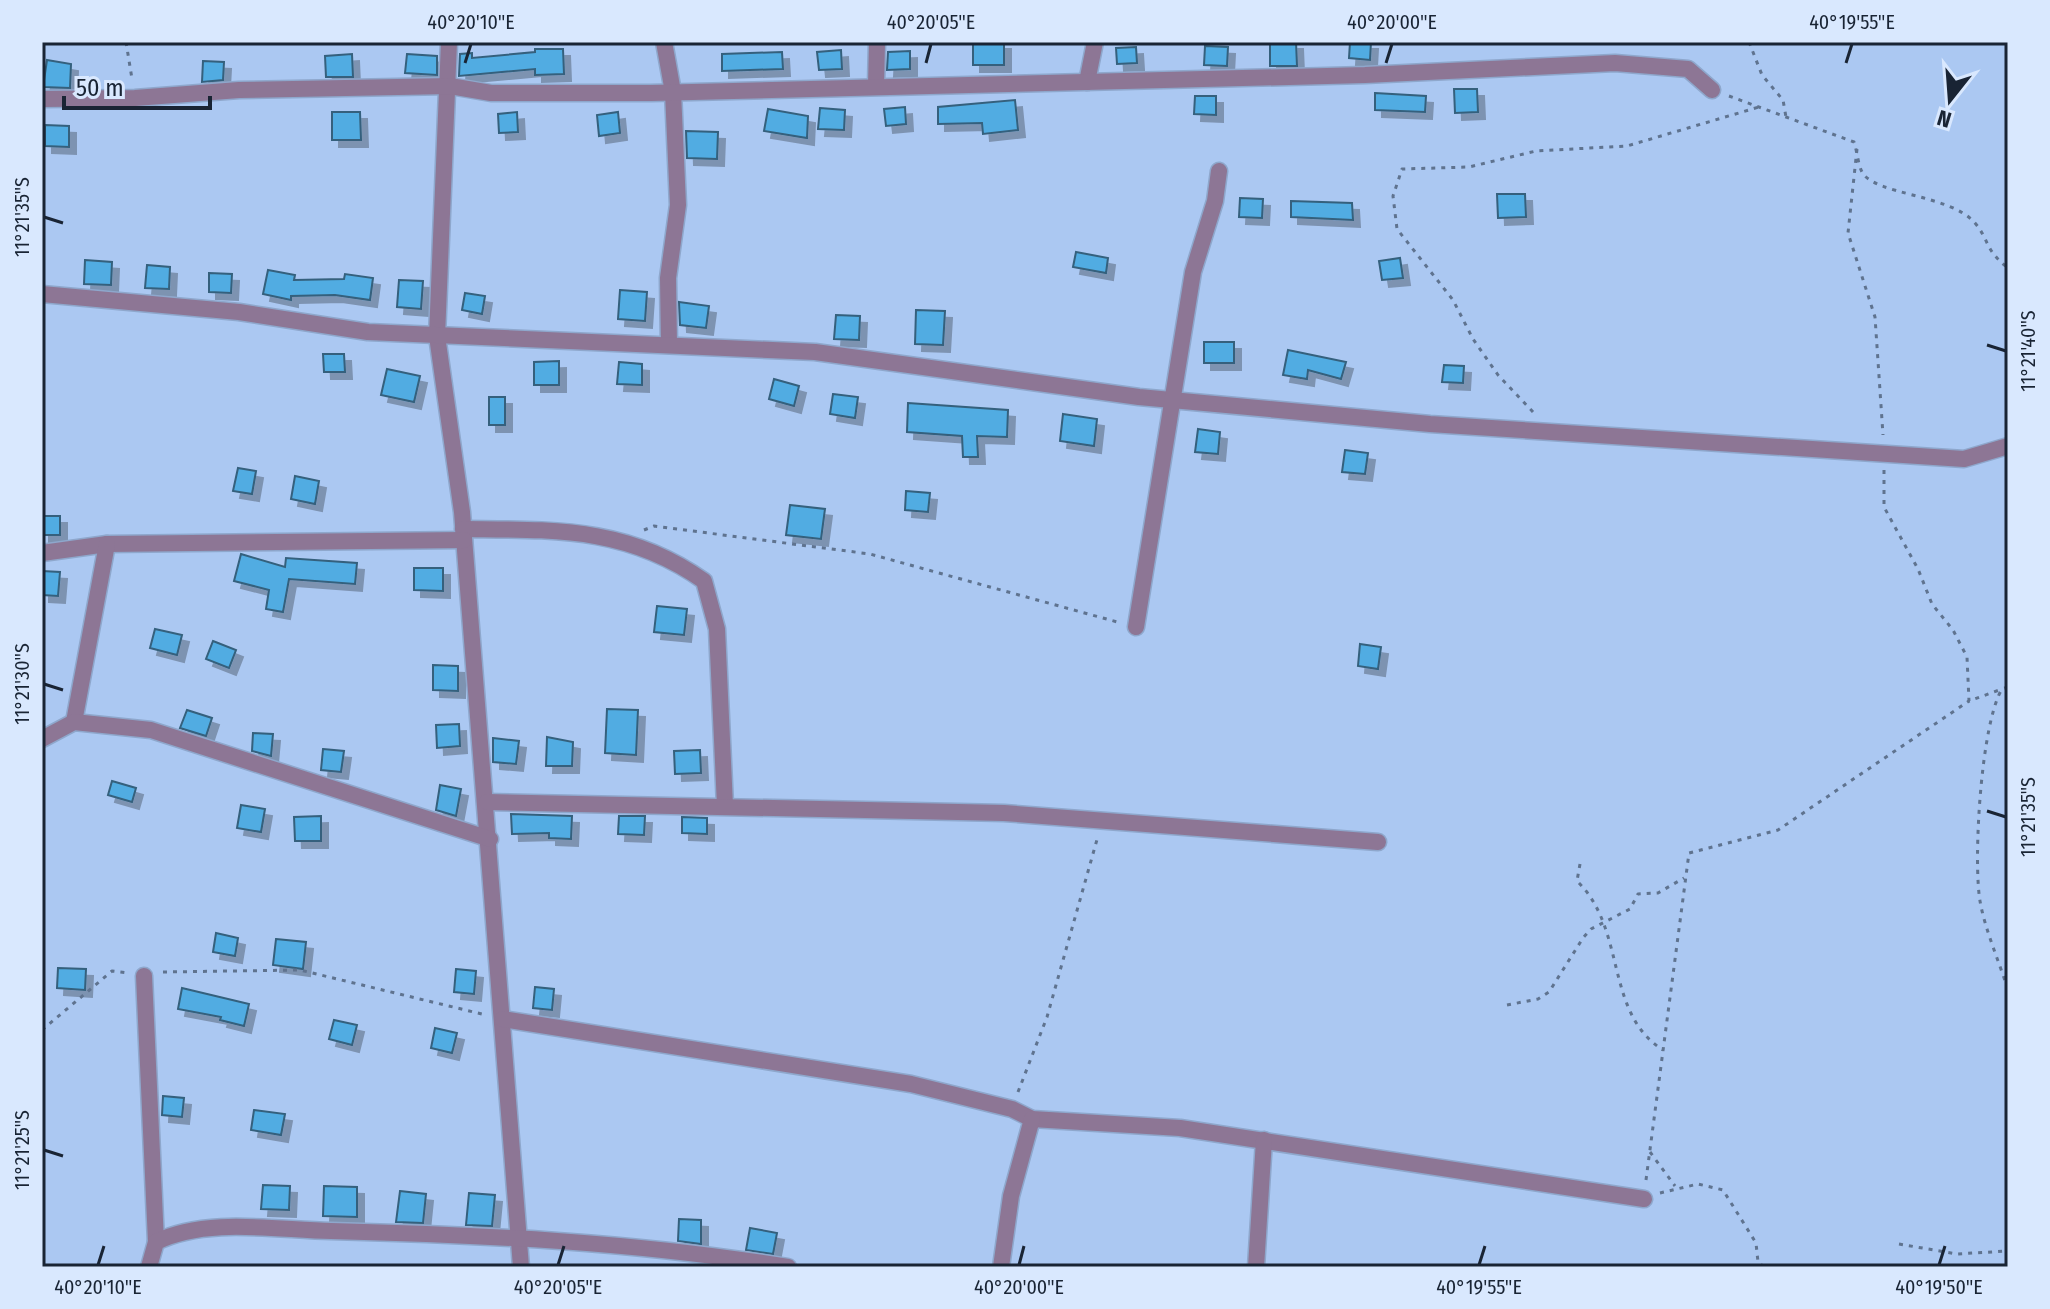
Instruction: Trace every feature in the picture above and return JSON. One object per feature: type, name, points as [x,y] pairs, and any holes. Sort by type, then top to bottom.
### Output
[{"type":"street","points":[[449,42],[450,86],[437,336],[464,535],[521,1267]]},
{"type":"street","points":[[664,42],[673,92],[678,205],[668,278],[669,345]]},
{"type":"street","points":[[876,86],[877,42]]},
{"type":"street","points":[[1087,82],[1095,42]]},
{"type":"street","points":[[42,99],[135,98],[239,90],[450,86],[491,93],[673,92],[1365,75],[1615,63],[1688,69],[1712,90]]},
{"type":"street","points":[[1136,627],[1170,399],[1193,272],[1215,201],[1219,171]]},
{"type":"street","points":[[42,294],[239,312],[368,332],[815,352],[1170,399],[1553,432],[1964,459],[2008,446]]},
{"type":"street","points":[[42,553],[107,544],[578,530],[645,549],[704,581],[717,629],[725,806]]},
{"type":"street","points":[[74,722],[107,544]]},
{"type":"street","points":[[42,739],[74,722],[151,730],[490,839]]},
{"type":"street","points":[[487,802],[1004,813],[1378,842]]},
{"type":"street","points":[[144,976],[156,1242],[149,1267]]},
{"type":"street","points":[[503,1019],[911,1084],[1012,1109],[1032,1119],[1180,1128],[1644,1199]]},
{"type":"street","points":[[1001,1267],[1011,1196],[1032,1119]]},
{"type":"street","points":[[1256,1267],[1264,1140]]},
{"type":"street","points":[[156,1242],[174,1233],[233,1229],[520,1236],[706,1253],[788,1267]]},
{"type":"path","points":[[126,42],[135,98]]},
{"type":"path","points":[[1749,42],[1762,75],[1783,100],[1786,117]]},
{"type":"path","points":[[1712,90],[1854,142],[1862,173],[1873,183],[1953,207],[1975,223],[1990,253],[2008,268]]},
{"type":"path","points":[[1553,432],[1498,375],[1473,339],[1453,300],[1397,229],[1393,196],[1402,169],[1469,167],[1536,151],[1627,146],[1759,107]]},
{"type":"path","points":[[1857,149],[1848,233],[1875,317],[1884,454],[1884,507],[1918,569],[1932,604],[1953,630],[1967,657],[1969,701]]},
{"type":"path","points":[[614,541],[654,526],[870,554],[1136,627]]},
{"type":"path","points":[[1644,1199],[1689,853],[1778,830],[1969,701],[2008,687]]},
{"type":"path","points":[[2002,689],[1993,704],[1980,801],[1980,901],[2008,990]]},
{"type":"path","points":[[1012,1109],[1047,1017],[1102,821]]},
{"type":"path","points":[[1580,864],[1577,881],[1588,892],[1618,961],[1623,998],[1644,1038],[1663,1050]]},
{"type":"path","points":[[1507,1005],[1538,999],[1549,992],[1583,938],[1630,909],[1638,894],[1658,893],[1686,876]]},
{"type":"path","points":[[42,1030],[112,971],[144,976],[178,969],[300,970],[503,1019]]},
{"type":"path","points":[[1650,1152],[1675,1186]]},
{"type":"path","points":[[1644,1199],[1675,1186],[1698,1184],[1723,1190],[1756,1243],[1758,1262],[1764,1267]]},
{"type":"path","points":[[1899,1244],[1957,1254],[2008,1251]]},
{"type":"building","points":[[973,42],[1004,42],[1004,65],[973,65]]},
{"type":"building","points":[[1270,42],[1296,42],[1297,66],[1270,66]]},
{"type":"building","points":[[1350,42],[1371,42],[1370,60],[1349,58]]},
{"type":"building","points":[[1205,46],[1228,47],[1227,66],[1204,65]]},
{"type":"building","points":[[1136,47],[1137,63],[1117,64],[1116,48]]},
{"type":"building","points":[[535,49],[563,49],[564,74],[535,75],[535,69],[459,76],[460,54],[472,53],[472,58],[535,52]]},
{"type":"building","points":[[841,50],[842,69],[819,70],[817,52]]},
{"type":"building","points":[[910,51],[910,69],[887,70],[888,52]]},
{"type":"building","points":[[782,52],[783,69],[722,71],[722,54]]},
{"type":"building","points":[[352,54],[353,77],[326,77],[325,56]]},
{"type":"building","points":[[407,54],[437,56],[437,75],[405,73]]},
{"type":"building","points":[[47,60],[71,64],[70,88],[43,87]]},
{"type":"building","points":[[203,61],[224,62],[223,80],[202,82]]},
{"type":"building","points":[[1454,89],[1477,89],[1478,112],[1455,113]]},
{"type":"building","points":[[1375,93],[1426,96],[1425,112],[1375,110]]},
{"type":"building","points":[[1195,96],[1216,96],[1216,115],[1194,114]]},
{"type":"building","points":[[1015,100],[1018,130],[983,134],[982,123],[938,124],[938,107]]},
{"type":"building","points":[[905,107],[906,124],[886,126],[884,109]]},
{"type":"building","points":[[820,108],[845,110],[844,130],[818,129]]},
{"type":"building","points":[[768,109],[808,116],[807,138],[764,131]]},
{"type":"building","points":[[332,112],[360,112],[361,140],[332,140]]},
{"type":"building","points":[[517,112],[518,132],[499,133],[498,114]]},
{"type":"building","points":[[618,112],[620,133],[599,136],[597,115]]},
{"type":"building","points":[[45,125],[69,126],[69,147],[45,146]]},
{"type":"building","points":[[686,131],[718,132],[717,159],[687,158]]},
{"type":"building","points":[[1497,194],[1525,194],[1526,217],[1498,218]]},
{"type":"building","points":[[1240,198],[1263,199],[1262,218],[1239,217]]},
{"type":"building","points":[[1291,201],[1352,203],[1353,220],[1291,217]]},
{"type":"building","points":[[1076,252],[1108,258],[1106,273],[1073,267]]},
{"type":"building","points":[[1400,258],[1403,278],[1382,280],[1379,261]]},
{"type":"building","points":[[85,260],[112,262],[111,285],[84,284]]},
{"type":"building","points":[[147,265],[170,267],[169,289],[145,288]]},
{"type":"building","points":[[268,270],[295,275],[294,280],[344,279],[345,274],[373,278],[370,300],[335,295],[291,296],[291,300],[263,294]]},
{"type":"building","points":[[209,273],[232,274],[231,293],[209,292]]},
{"type":"building","points":[[399,280],[423,281],[421,309],[397,307]]},
{"type":"building","points":[[620,290],[647,292],[645,321],[618,319]]},
{"type":"building","points":[[465,293],[485,296],[482,314],[462,310]]},
{"type":"building","points":[[679,302],[709,306],[706,328],[680,325]]},
{"type":"building","points":[[916,310],[945,311],[943,345],[915,344]]},
{"type":"building","points":[[836,315],[860,316],[859,340],[834,339]]},
{"type":"building","points":[[1204,342],[1234,342],[1234,363],[1204,363]]},
{"type":"building","points":[[1288,350],[1346,362],[1341,379],[1308,370],[1307,379],[1283,375]]},
{"type":"building","points":[[323,354],[344,354],[345,372],[324,372]]},
{"type":"building","points":[[559,361],[559,385],[534,385],[534,362]]},
{"type":"building","points":[[619,362],[642,364],[642,385],[617,384]]},
{"type":"building","points":[[1444,365],[1464,366],[1463,383],[1442,382]]},
{"type":"building","points":[[387,369],[420,376],[414,402],[381,395]]},
{"type":"building","points":[[774,379],[799,386],[794,406],[769,399]]},
{"type":"building","points":[[833,394],[858,397],[855,418],[830,414]]},
{"type":"building","points":[[489,397],[505,397],[505,425],[489,425]]},
{"type":"building","points":[[908,403],[1008,410],[1007,437],[977,436],[978,457],[963,457],[962,436],[907,432]]},
{"type":"building","points":[[1063,414],[1097,419],[1094,446],[1060,441]]},
{"type":"building","points":[[1198,429],[1220,432],[1218,454],[1195,452]]},
{"type":"building","points":[[1345,450],[1368,453],[1365,474],[1342,472]]},
{"type":"building","points":[[238,468],[256,471],[252,494],[233,491]]},
{"type":"building","points":[[295,476],[319,481],[315,504],[291,499]]},
{"type":"building","points":[[906,491],[930,493],[928,512],[905,510]]},
{"type":"building","points":[[790,505],[825,509],[821,539],[786,535]]},
{"type":"building","points":[[42,516],[60,516],[60,535],[42,535]]},
{"type":"building","points":[[241,554],[285,567],[286,558],[357,563],[355,584],[289,579],[283,612],[266,609],[269,590],[234,581]]},
{"type":"building","points":[[414,568],[443,568],[443,591],[414,590]]},
{"type":"building","points":[[42,571],[60,572],[58,596],[42,595]]},
{"type":"building","points":[[657,606],[687,609],[684,635],[654,632]]},
{"type":"building","points":[[155,629],[182,635],[177,655],[150,648]]},
{"type":"building","points":[[213,641],[236,650],[229,668],[206,659]]},
{"type":"building","points":[[1360,644],[1381,647],[1378,669],[1358,666]]},
{"type":"building","points":[[433,665],[458,666],[458,691],[433,690]]},
{"type":"building","points":[[607,709],[638,710],[636,755],[605,753]]},
{"type":"building","points":[[187,710],[212,718],[206,736],[180,728]]},
{"type":"building","points":[[459,724],[460,746],[437,748],[436,725]]},
{"type":"building","points":[[253,733],[273,734],[271,756],[252,751]]},
{"type":"building","points":[[547,737],[573,742],[572,766],[546,766]]},
{"type":"building","points":[[493,738],[519,741],[516,764],[493,762]]},
{"type":"building","points":[[323,749],[344,751],[341,772],[321,770]]},
{"type":"building","points":[[700,750],[701,773],[675,774],[674,751]]},
{"type":"building","points":[[112,781],[136,788],[132,802],[108,795]]},
{"type":"building","points":[[440,785],[461,789],[456,816],[436,810]]},
{"type":"building","points":[[241,805],[265,809],[261,832],[237,828]]},
{"type":"building","points":[[511,814],[572,816],[571,839],[549,838],[549,833],[512,834]]},
{"type":"building","points":[[321,816],[321,841],[295,841],[294,817]]},
{"type":"building","points":[[619,816],[645,816],[644,835],[618,834]]},
{"type":"building","points":[[682,817],[707,818],[707,834],[682,833]]},
{"type":"building","points":[[216,933],[238,938],[235,956],[213,952]]},
{"type":"building","points":[[276,939],[306,942],[303,969],[273,965]]},
{"type":"building","points":[[58,968],[86,969],[85,990],[57,988]]},
{"type":"building","points":[[456,969],[476,971],[474,994],[454,992]]},
{"type":"building","points":[[535,987],[554,989],[552,1010],[533,1008]]},
{"type":"building","points":[[182,988],[249,1004],[244,1026],[220,1020],[221,1017],[178,1009]]},
{"type":"building","points":[[334,1020],[357,1025],[352,1045],[329,1039]]},
{"type":"building","points":[[435,1028],[457,1033],[452,1053],[431,1048]]},
{"type":"building","points":[[163,1096],[184,1098],[182,1117],[162,1115]]},
{"type":"building","points":[[254,1110],[285,1114],[281,1135],[251,1130]]},
{"type":"building","points":[[263,1185],[290,1186],[289,1210],[261,1209]]},
{"type":"building","points":[[324,1186],[357,1187],[357,1217],[323,1216]]},
{"type":"building","points":[[400,1191],[426,1194],[423,1223],[396,1222]]},
{"type":"building","points":[[469,1193],[495,1195],[492,1226],[466,1225]]},
{"type":"building","points":[[679,1219],[701,1220],[701,1244],[678,1241]]},
{"type":"building","points":[[750,1228],[777,1233],[773,1254],[746,1250]]}]
